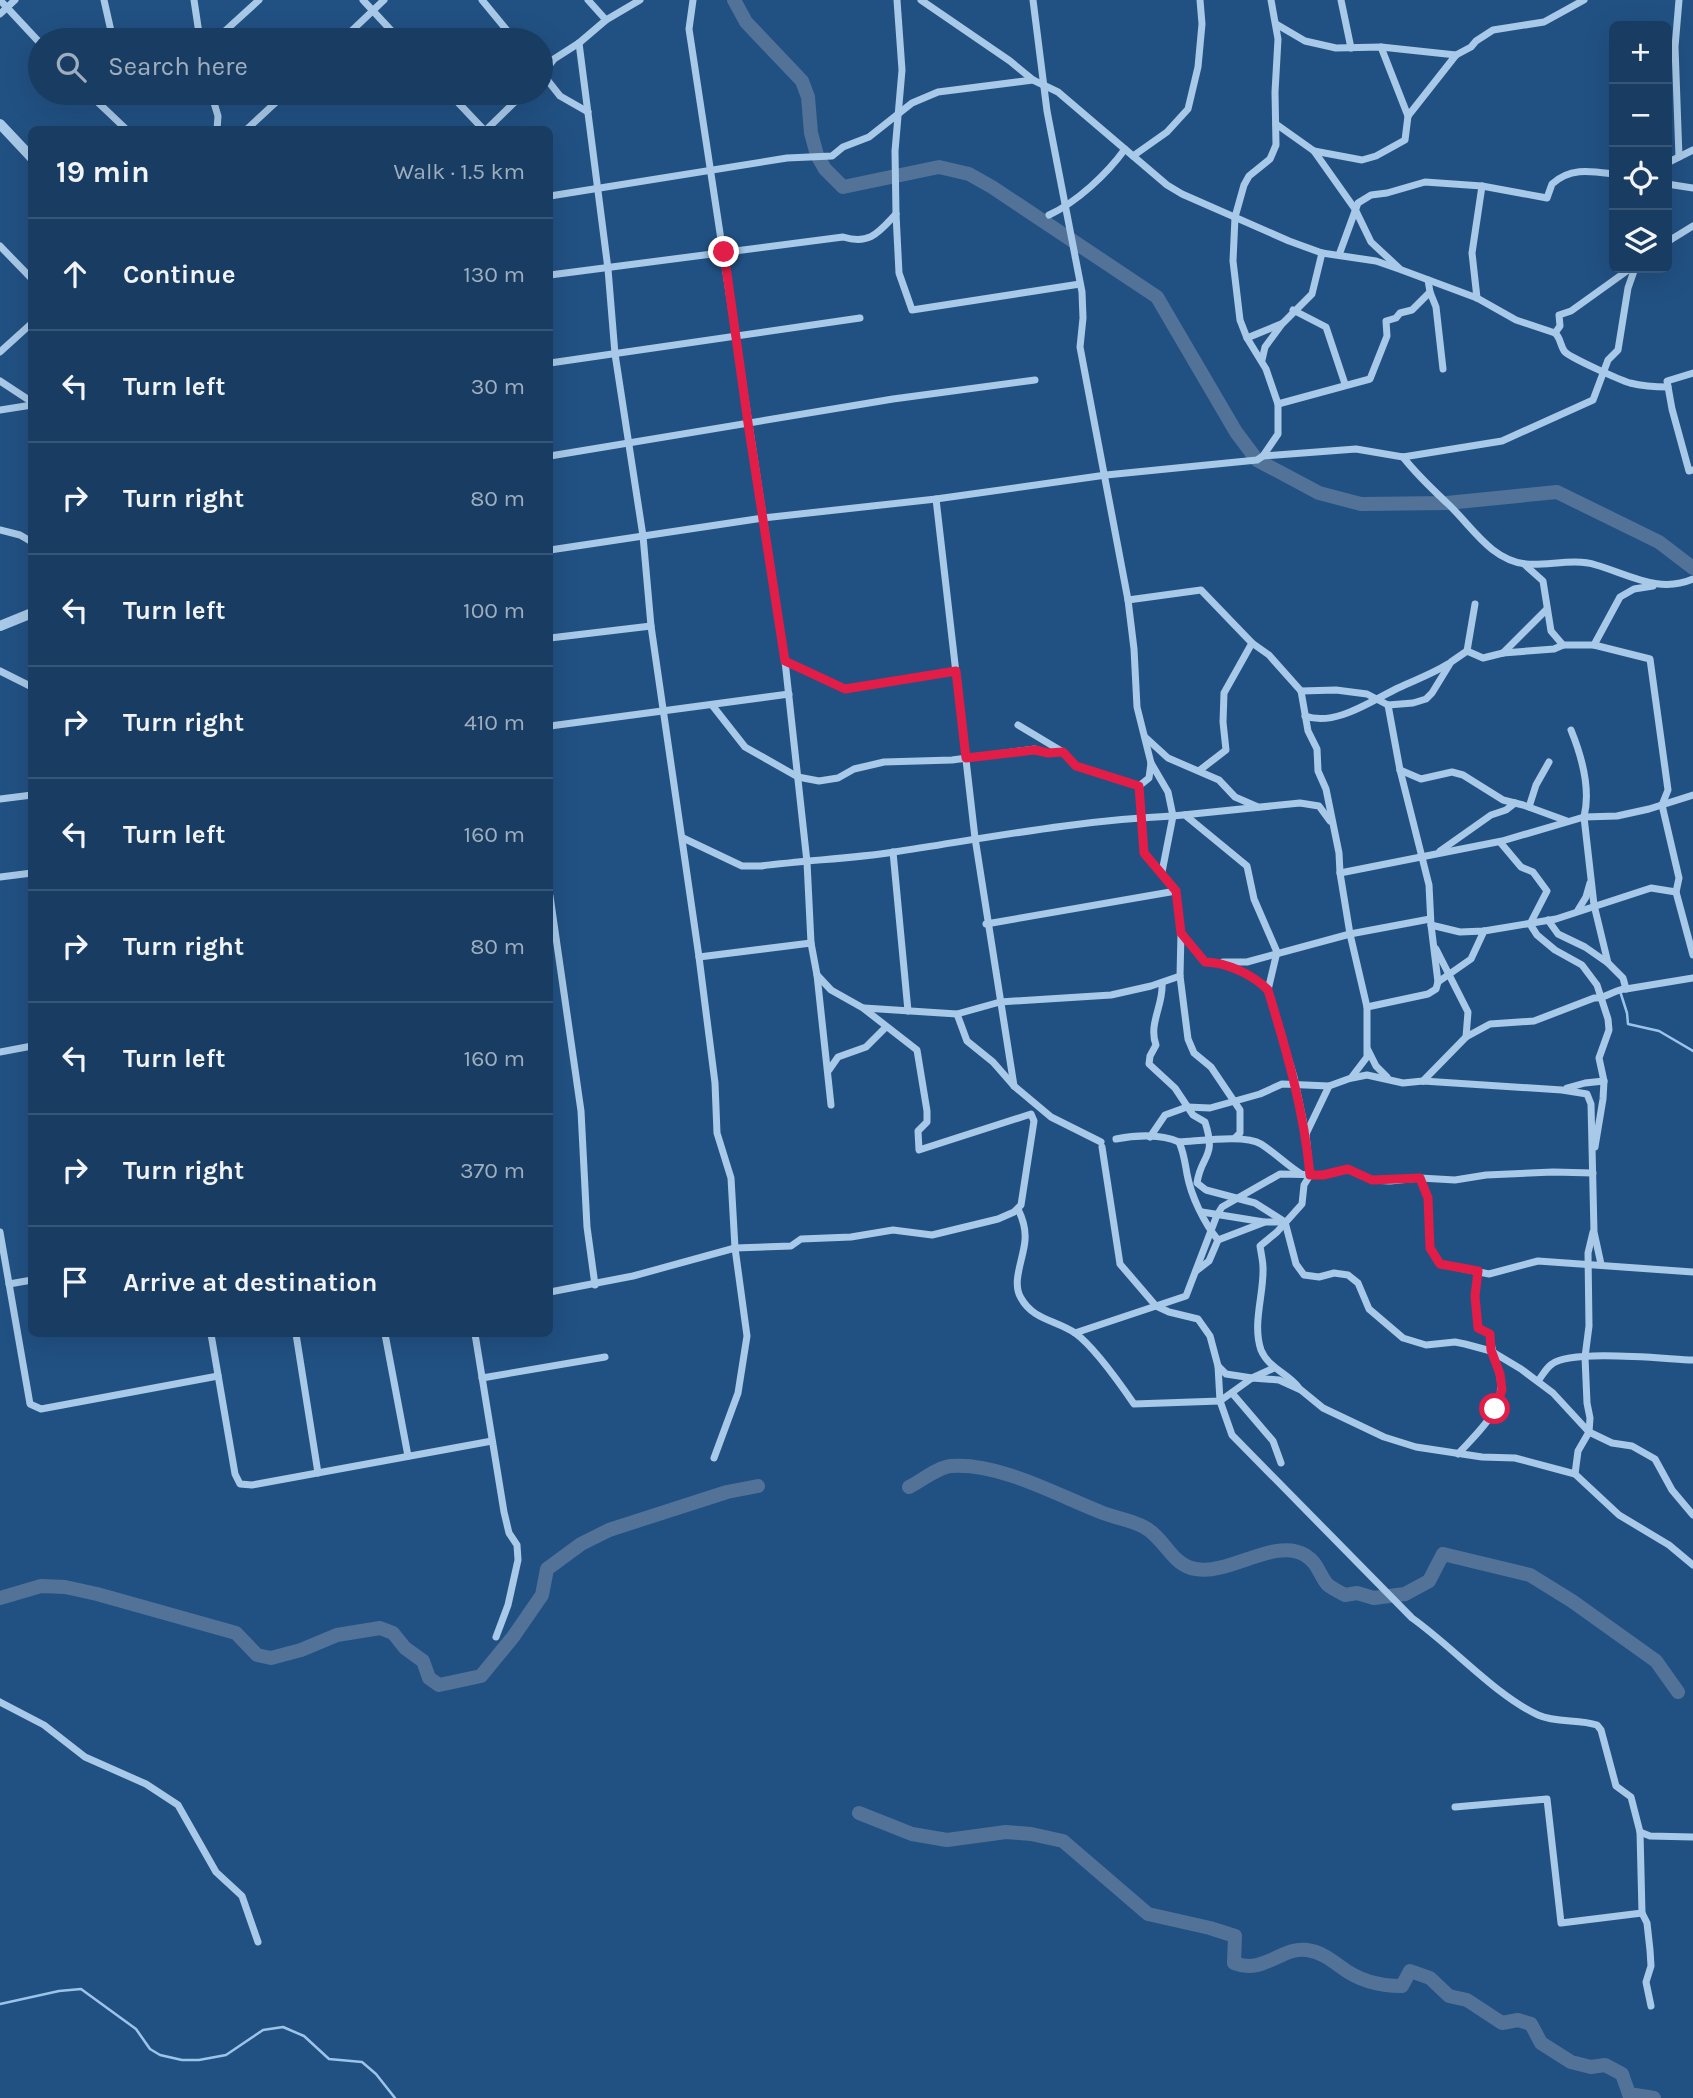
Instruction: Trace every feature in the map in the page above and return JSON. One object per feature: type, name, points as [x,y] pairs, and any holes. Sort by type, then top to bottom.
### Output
[{"type":"street","points":[[0,0],[28,30]]},
{"type":"street","points":[[0,14],[15,0]]},
{"type":"street","points":[[104,0],[110,28]]},
{"type":"street","points":[[194,0],[198,28]]},
{"type":"street","points":[[228,28],[259,0]]},
{"type":"street","points":[[363,0],[388,28]]},
{"type":"street","points":[[354,28],[384,0]]},
{"type":"street","points":[[482,0],[505,28]]},
{"type":"street","points":[[588,0],[606,20]]},
{"type":"street","points":[[553,60],[606,20],[640,0]]},
{"type":"street","points":[[693,0],[689,29],[785,661],[807,862],[811,943],[829,1070],[831,1104]]},
{"type":"street","points":[[898,0],[902,70],[897,115],[896,214],[899,273],[912,310],[1080,284]]},
{"type":"street","points":[[921,0],[1033,80],[1058,92],[1181,194],[1322,253],[1376,261],[1477,298],[1516,320],[1555,333],[1564,351],[1577,360],[1630,383],[1668,387]]},
{"type":"street","points":[[1032,0],[1044,86],[1083,303],[1080,347],[1128,600],[1138,708],[1151,763],[1168,792],[1173,816],[1162,872]]},
{"type":"street","points":[[1133,156],[1167,132],[1188,109],[1198,67],[1202,24],[1200,0]]},
{"type":"street","points":[[553,551],[763,519],[936,499],[1105,475],[1257,460],[1278,434],[1278,404],[1262,360],[1247,338],[1240,320],[1233,261],[1235,217],[1249,176],[1270,159],[1277,136],[1275,92],[1278,39],[1271,0]]},
{"type":"street","points":[[1341,0],[1351,48]]},
{"type":"street","points":[[1408,116],[1456,55],[1476,41],[1493,30],[1544,22],[1584,0]]},
{"type":"street","points":[[1679,0],[1675,47],[1679,157]]},
{"type":"street","points":[[1276,24],[1305,41],[1336,48],[1381,47],[1456,55]]},
{"type":"street","points":[[579,43],[608,269],[615,354],[643,536],[651,626],[683,838],[715,1083],[717,1133],[731,1178],[735,1248],[747,1336],[738,1393],[714,1458]]},
{"type":"street","points":[[1314,151],[1362,160],[1376,156],[1405,140],[1408,116],[1381,47]]},
{"type":"street","points":[[553,196],[596,187],[787,158],[832,156],[843,147],[869,137],[918,100],[938,92],[1033,80]]},
{"type":"street","points":[[553,88],[560,96],[588,112]]},
{"type":"street","points":[[101,105],[123,126]]},
{"type":"street","points":[[215,105],[217,126]]},
{"type":"street","points":[[250,126],[273,105]]},
{"type":"street","points":[[461,105],[481,126]]},
{"type":"street","points":[[489,126],[511,105]]},
{"type":"street","points":[[1276,124],[1314,151],[1356,209],[1371,242],[1399,269]]},
{"type":"street","points":[[0,125],[28,154]]},
{"type":"street","points":[[1049,215],[1066,207],[1110,170],[1125,149]]},
{"type":"street","points":[[1672,160],[1693,150]]},
{"type":"street","points":[[1339,256],[1358,203],[1371,195],[1425,182],[1482,186],[1547,198],[1552,184],[1568,173],[1583,170],[1609,173]]},
{"type":"street","points":[[1672,185],[1693,188]]},
{"type":"street","points":[[1477,298],[1472,253],[1482,186]]},
{"type":"street","points":[[553,275],[843,237],[858,241],[877,235],[896,214]]},
{"type":"street","points":[[1672,239],[1693,226]]},
{"type":"street","points":[[0,247],[28,275]]},
{"type":"street","points":[[1262,360],[1265,347],[1282,324],[1293,310],[1312,294],[1322,253]]},
{"type":"street","points":[[1555,333],[1560,326],[1559,315],[1571,311],[1626,273]]},
{"type":"street","points":[[1262,456],[1356,449],[1403,457],[1502,441],[1593,400],[1608,360],[1618,350],[1632,273]]},
{"type":"street","points":[[1428,280],[1436,307],[1443,369]]},
{"type":"street","points":[[1278,404],[1370,379],[1387,336],[1386,321],[1412,310],[1430,292]]},
{"type":"street","points":[[1293,310],[1326,327],[1345,384]]},
{"type":"street","points":[[553,363],[860,318]]},
{"type":"street","points":[[1247,338],[1282,324]]},
{"type":"street","points":[[0,352],[28,327]]},
{"type":"street","points":[[1693,373],[1667,381],[1689,471],[1693,470]]},
{"type":"street","points":[[553,456],[893,399],[1034,380]]},
{"type":"street","points":[[0,381],[28,401]]},
{"type":"street","points":[[0,410],[28,405]]},
{"type":"street","points":[[1403,457],[1421,481],[1450,506],[1479,539],[1498,553],[1524,564],[1543,581],[1551,631],[1563,645]]},
{"type":"street","points":[[936,499],[986,923],[1014,1086]]},
{"type":"street","points":[[0,530],[28,540]]},
{"type":"street","points":[[1524,564],[1592,563],[1657,585]]},
{"type":"street","points":[[1594,645],[1620,597],[1634,589],[1683,583],[1693,579]]},
{"type":"street","points":[[1128,600],[1201,590],[1301,691],[1308,731],[1317,750],[1318,771],[1326,789],[1339,853],[1350,934],[1367,1007],[1368,1049],[1364,1064],[1351,1078]]},
{"type":"street","points":[[1305,716],[1317,721],[1364,708],[1377,698],[1426,677],[1451,662],[1467,650],[1475,604]]},
{"type":"street","points":[[1503,653],[1546,610]]},
{"type":"street","points":[[0,626],[28,615]]},
{"type":"street","points":[[553,638],[651,626]]},
{"type":"street","points":[[1200,770],[1226,750],[1224,692],[1252,643]]},
{"type":"street","points":[[1467,650],[1483,658],[1503,653],[1554,649],[1563,645],[1594,645],[1650,659],[1668,790],[1661,805],[1679,878],[1676,892],[1693,955]]},
{"type":"street","points":[[785,661],[845,689],[956,671]]},
{"type":"street","points":[[1301,691],[1336,690],[1367,694],[1388,705],[1399,705],[1426,699],[1451,662]]},
{"type":"street","points":[[0,671],[28,685]]},
{"type":"street","points":[[553,726],[789,694]]},
{"type":"street","points":[[712,705],[745,747],[798,777],[819,781],[838,778],[854,769],[884,762],[966,758],[1035,750],[1063,752]]},
{"type":"street","points":[[1367,1007],[1428,994],[1436,989],[1438,982],[1429,885],[1400,770],[1388,705]]},
{"type":"street","points":[[1018,725],[1063,752],[1076,766],[1139,786]]},
{"type":"street","points":[[1571,730],[1584,773],[1587,806],[1584,817],[1594,905],[1608,962]]},
{"type":"street","points":[[1144,737],[1168,758],[1219,779],[1235,797],[1262,808]]},
{"type":"street","points":[[1529,807],[1536,785],[1549,762]]},
{"type":"street","points":[[1139,786],[1149,778],[1151,763]]},
{"type":"street","points":[[1400,770],[1421,779],[1452,772],[1463,775],[1503,800],[1567,821]]},
{"type":"street","points":[[1139,786],[1144,853],[1176,891],[1181,933],[1180,976],[1188,1040],[1194,1052],[1211,1068],[1240,1110],[1241,1133],[1236,1138]]},
{"type":"street","points":[[1340,873],[1500,842],[1567,821],[1584,817],[1617,816],[1693,795]]},
{"type":"street","points":[[0,799],[28,796]]},
{"type":"street","points":[[683,838],[743,866],[807,862],[1141,818],[1300,803],[1319,806],[1332,824]]},
{"type":"street","points":[[1436,853],[1491,815],[1506,810],[1515,803]]},
{"type":"street","points":[[1185,815],[1247,866],[1254,899],[1277,953],[1268,990]]},
{"type":"street","points":[[1500,842],[1521,867],[1533,872],[1547,891],[1530,924]]},
{"type":"street","points":[[893,852],[908,1010]]},
{"type":"street","points":[[0,877],[28,874]]},
{"type":"street","points":[[1578,911],[1586,897],[1591,879]]},
{"type":"street","points":[[1181,933],[1205,962],[1247,962],[1350,934],[1431,922],[1460,932],[1484,931],[1548,920],[1651,888],[1676,892]]},
{"type":"street","points":[[986,923],[1176,891]]},
{"type":"street","points":[[553,920],[581,1111],[587,1227],[595,1285]]},
{"type":"street","points":[[1548,920],[1558,934],[1608,962],[1623,978],[1626,989]]},
{"type":"street","points":[[1530,924],[1537,936],[1582,965],[1597,985],[1608,1018],[1609,1030],[1599,1058],[1604,1081],[1600,1126],[1592,1161]]},
{"type":"street","points":[[1438,982],[1471,958],[1484,931]]},
{"type":"street","points":[[699,957],[811,943]]},
{"type":"street","points":[[1433,943],[1468,1012],[1466,1037]]},
{"type":"street","points":[[1219,962],[1259,981],[1268,990],[1296,1083],[1306,1134],[1306,1175],[1302,1204],[1277,1232],[1259,1246],[1263,1267],[1258,1330],[1262,1350],[1274,1368],[1294,1380],[1301,1390]]},
{"type":"street","points":[[553,1292],[595,1285],[735,1248],[791,1246],[801,1239],[851,1237],[893,1230],[932,1235],[998,1219],[1018,1209],[1023,1199],[1034,1121],[1031,1114],[919,1150],[918,1131],[927,1122],[927,1111],[917,1050],[863,1007],[831,990],[817,975]]},
{"type":"street","points":[[863,1007],[957,1014],[1000,1003],[1111,995],[1180,976]]},
{"type":"street","points":[[1423,1081],[1466,1037],[1490,1024],[1534,1021],[1594,998],[1602,999],[1618,989],[1693,978]]},
{"type":"street","points":[[1161,983],[1163,995],[1152,1035],[1156,1045],[1149,1064],[1175,1087],[1193,1115],[1205,1122],[1210,1141],[1209,1156],[1198,1174],[1196,1183],[1206,1190],[1255,1203],[1285,1222],[1296,1264],[1304,1275],[1348,1275],[1357,1283],[1369,1309],[1403,1338],[1426,1345],[1455,1342],[1491,1350],[1553,1393],[1589,1432],[1612,1443],[1632,1446],[1655,1459],[1672,1490],[1693,1515]]},
{"type":"street","points":[[957,1014],[967,1041],[993,1062],[1014,1086],[1051,1117],[1101,1145],[1119,1264],[1156,1306],[1198,1319],[1210,1336],[1218,1366],[1220,1401],[1232,1435],[1412,1618],[1516,1703],[1541,1717],[1597,1725],[1601,1730],[1616,1786],[1631,1797],[1640,1832],[1642,1913],[1647,1923],[1651,1966],[1646,1982],[1651,2006]]},
{"type":"street","points":[[829,1070],[838,1057],[866,1047],[886,1027]]},
{"type":"street","points":[[0,1052],[28,1047]]},
{"type":"street","points":[[1368,1049],[1376,1066],[1387,1078]]},
{"type":"street","points":[[1150,1137],[1166,1115],[1186,1107],[1210,1108],[1261,1094],[1282,1084],[1329,1086],[1367,1074],[1403,1083],[1423,1081],[1587,1094],[1591,1104],[1594,1232],[1601,1264]]},
{"type":"street","points":[[1562,1090],[1604,1081]]},
{"type":"street","points":[[1306,1134],[1329,1086]]},
{"type":"street","points":[[1116,1139],[1133,1136],[1171,1138],[1179,1142],[1236,1138],[1258,1142],[1306,1175]]},
{"type":"street","points":[[1179,1142],[1185,1156],[1187,1176],[1202,1212],[1218,1240]]},
{"type":"street","points":[[1075,1333],[1186,1296],[1222,1207],[1279,1174],[1323,1175],[1348,1169],[1372,1180],[1455,1180],[1486,1175],[1553,1172],[1593,1174]]},
{"type":"street","points":[[1420,1178],[1428,1198],[1430,1248],[1440,1264],[1489,1274],[1538,1261],[1693,1272]]},
{"type":"street","points":[[1018,1209],[1025,1224],[1026,1237],[1016,1286],[1020,1298],[1034,1314],[1075,1333],[1116,1377],[1134,1404],[1220,1401],[1252,1378],[1274,1368]]},
{"type":"street","points":[[1202,1212],[1265,1222],[1285,1222]]},
{"type":"street","points":[[1195,1271],[1209,1261],[1218,1240],[1265,1222]]},
{"type":"street","points":[[0,1232],[30,1404],[34,1407],[41,1409],[218,1376]]},
{"type":"street","points":[[1575,1474],[1578,1451],[1589,1432],[1585,1357],[1589,1326],[1588,1253],[1594,1232]]},
{"type":"street","points":[[1458,1454],[1482,1429],[1495,1409],[1502,1390],[1500,1374],[1491,1350],[1490,1334],[1478,1328],[1475,1296],[1478,1271]]},
{"type":"street","points":[[9,1284],[28,1281]]},
{"type":"street","points":[[0,1296],[11,1294]]},
{"type":"street","points":[[212,1337],[235,1474],[240,1484],[252,1485],[492,1441]]},
{"type":"street","points":[[296,1337],[318,1473]]},
{"type":"street","points":[[386,1337],[408,1456]]},
{"type":"street","points":[[475,1337],[504,1511],[509,1533],[517,1545],[518,1560],[508,1605],[496,1637]]},
{"type":"street","points":[[482,1378],[606,1357]]},
{"type":"street","points":[[1538,1381],[1551,1364],[1565,1358],[1693,1360]]},
{"type":"street","points":[[1218,1366],[1226,1374],[1279,1380],[1301,1390],[1324,1408],[1384,1437],[1416,1447],[1458,1454],[1515,1458],[1575,1474],[1619,1515],[1669,1545],[1693,1566]]},
{"type":"street","points":[[1232,1393],[1273,1441],[1281,1462]]},
{"type":"street","points":[[0,1702],[44,1725],[85,1757],[146,1784],[178,1805],[216,1872],[242,1896],[258,1942]]},
{"type":"street","points":[[1455,1807],[1547,1799],[1561,1923],[1642,1913]]},
{"type":"street","points":[[1640,1832],[1650,1836],[1693,1837]]},
{"type":"waterway","points":[[734,0],[746,22],[802,81],[808,97],[811,133],[817,155],[825,169],[843,187],[939,167],[969,174],[992,187],[1157,297],[1236,432],[1257,460],[1319,493],[1361,504],[1447,503],[1557,492],[1659,542],[1693,568]]},
{"type":"waterway","points":[[1620,991],[1628,1024],[1659,1031],[1693,1051]]},
{"type":"waterway","points":[[909,1487],[946,1467],[970,1466],[989,1469],[1139,1525],[1151,1532],[1188,1567],[1223,1567],[1266,1553],[1293,1551],[1310,1558],[1327,1584],[1345,1595],[1357,1593],[1374,1598],[1405,1594],[1429,1581],[1443,1554],[1530,1575],[1572,1601],[1656,1661],[1678,1692]]},
{"type":"waterway","points":[[0,1598],[41,1586],[65,1587],[97,1594],[236,1633],[257,1655],[271,1658],[301,1650],[337,1635],[380,1628],[393,1633],[405,1648],[423,1661],[429,1678],[439,1685],[481,1676],[513,1637],[542,1595],[547,1569],[581,1544],[609,1530],[727,1492],[758,1486]]},
{"type":"waterway","points":[[859,1813],[912,1834],[947,1840],[1006,1832],[1063,1841],[1148,1914],[1235,1936],[1234,1963],[1254,1965],[1290,1952],[1307,1950],[1325,1956],[1355,1976],[1378,1984],[1402,1986],[1410,1971],[1430,1978],[1449,1996],[1467,2000],[1502,2023],[1518,2020],[1531,2024],[1541,2043],[1571,2062],[1591,2067],[1605,2065],[1622,2074],[1629,2094],[1654,2098]]},
{"type":"waterway","points":[[0,2004],[81,1989],[136,2029],[150,2049],[160,2055],[182,2060],[226,2055],[263,2030],[283,2027],[304,2036],[329,2059],[362,2062],[376,2074],[395,2098]]},
{"type":"route","points":[[724,252],[785,661],[845,689],[956,671],[966,758],[1035,750],[1063,752],[1076,766],[1139,786],[1144,853],[1176,891],[1181,933],[1205,962],[1219,962],[1244,973],[1259,981],[1268,990],[1296,1083],[1306,1134],[1310,1175],[1348,1169],[1372,1180],[1420,1178],[1428,1198],[1427,1233],[1430,1248],[1440,1264],[1478,1271],[1475,1296],[1478,1328],[1490,1334],[1491,1350],[1500,1374],[1502,1390],[1495,1409]]}]
